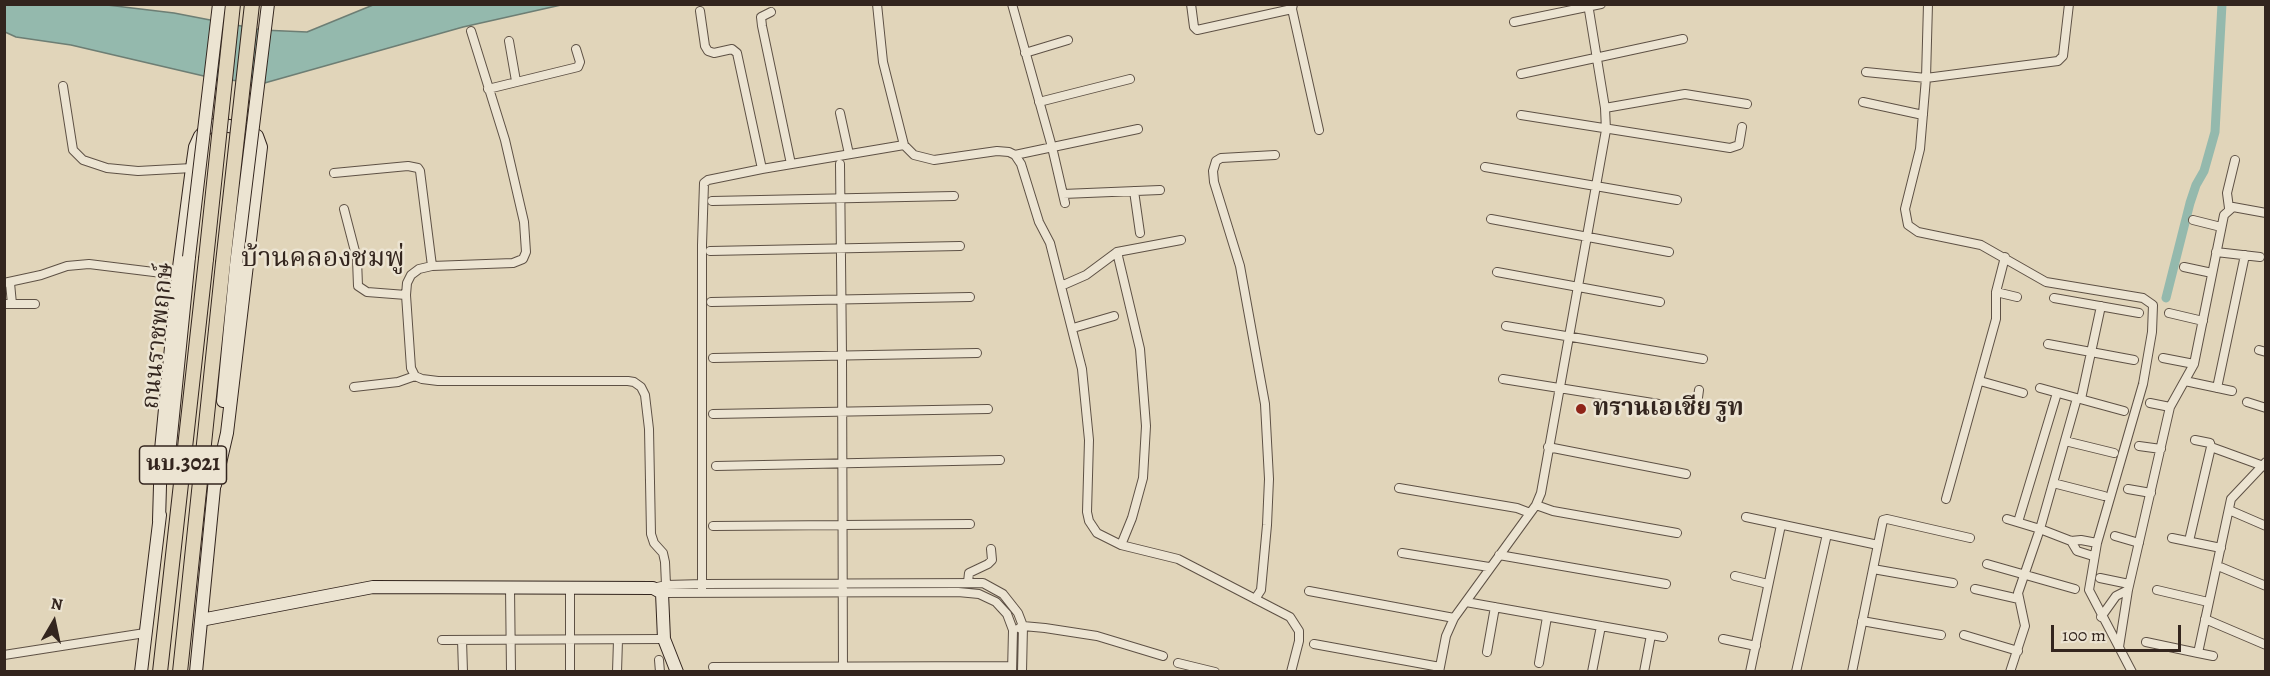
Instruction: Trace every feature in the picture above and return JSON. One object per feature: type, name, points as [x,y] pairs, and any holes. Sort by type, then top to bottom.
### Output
[{"type":"main road","name":"ถนนราชพฤกษ์","points":[[141,672],[159,521],[168,472],[189,257],[219,4]]},
{"type":"main road","name":"ถนนราชพฤกษ์","points":[[159,672],[233,4]]},
{"type":"main road","name":"นบ.3021","points":[[196,672],[215,485],[230,264],[252,4]]},
{"type":"main road","name":"นบ.3021","points":[[180,672],[230,264],[268,4]]},
{"type":"main road","points":[[159,521],[159,474],[178,275],[195,147],[207,128],[217,124],[252,132],[257,136],[261,147],[227,433],[215,485]]},
{"type":"main road","points":[[201,620],[373,587],[662,590],[664,639],[677,672]]},
{"type":"street","points":[[877,4],[883,62],[904,145],[914,155],[934,160],[997,151],[1015,155],[1138,129]]},
{"type":"street","points":[[1011,4],[1052,147],[1064,199],[1160,190]]},
{"type":"street","points":[[1191,4],[1194,27],[1197,30],[1292,7],[1319,130]]},
{"type":"street","points":[[1514,22],[1601,4]]},
{"type":"street","points":[[1928,4],[1926,78],[1920,149],[1905,209],[1908,225],[1918,231],[1981,245],[2046,282],[2143,298],[2153,305],[2152,332],[2143,384],[2093,556],[2089,591],[2132,672]]},
{"type":"street","points":[[1866,72],[1926,78],[2058,61],[2063,57],[2069,4]]},
{"type":"street","points":[[1314,644],[1440,669],[1446,636],[1454,618],[1533,509],[1540,493],[1606,130],[1605,108],[1588,6]]},
{"type":"street","points":[[700,11],[705,46],[708,51],[714,53],[732,49],[736,53],[762,169]]},
{"type":"street","points":[[771,12],[761,17],[762,26],[791,164]]},
{"type":"street","points":[[415,376],[409,359],[406,296],[407,283],[411,275],[419,269],[432,266],[513,263],[523,259],[526,252],[526,234],[505,140],[471,31]]},
{"type":"street","points":[[1521,74],[1683,39]]},
{"type":"street","points":[[1025,53],[1068,40]]},
{"type":"street","points":[[509,42],[516,81]]},
{"type":"street","points":[[488,89],[578,67],[580,62],[576,49]]},
{"type":"street","points":[[1039,102],[1130,79]]},
{"type":"street","points":[[63,86],[73,150],[83,160],[107,168],[138,171],[192,168]]},
{"type":"street","points":[[1605,108],[1685,94],[1747,104]]},
{"type":"street","points":[[1863,102],[1923,115]]},
{"type":"street","points":[[840,113],[849,154]]},
{"type":"street","points":[[1521,115],[1730,148],[1739,145],[1742,127]]},
{"type":"street","points":[[703,589],[701,556],[702,189],[704,183],[708,180],[762,169],[904,145]]},
{"type":"street","points":[[1015,155],[1021,164],[1039,222],[1050,243],[1073,328],[1086,396],[1089,440],[1089,521],[1097,533],[1121,545],[1178,559],[1290,617],[1299,632],[1291,672]]},
{"type":"street","points":[[1255,599],[1262,590],[1267,525],[1269,455],[1265,404],[1240,266],[1214,182],[1213,171],[1216,161],[1221,158],[1275,155]]},
{"type":"street","points":[[2119,647],[2129,587],[2170,407],[2194,364],[2221,227],[2224,215],[2229,208],[2227,193],[2235,160]]},
{"type":"street","points":[[840,164],[843,669]]},
{"type":"street","points":[[334,173],[408,166],[418,168],[432,266]]},
{"type":"street","points":[[1485,167],[1677,200]]},
{"type":"street","points":[[1134,192],[1140,233]]},
{"type":"street","points":[[712,201],[954,196]]},
{"type":"street","points":[[2229,208],[2265,213]]},
{"type":"street","points":[[344,209],[357,259],[358,286],[367,292],[406,296]]},
{"type":"street","points":[[1491,219],[1669,252]]},
{"type":"street","points":[[2193,220],[2221,227]]},
{"type":"street","points":[[1061,286],[1086,275],[1117,252],[1181,240]]},
{"type":"street","points":[[710,251],[960,246]]},
{"type":"street","points":[[1117,252],[1140,350],[1146,426],[1143,478],[1132,518],[1121,545]]},
{"type":"street","points":[[2216,252],[2260,257]]},
{"type":"street","points":[[2217,388],[2245,255]]},
{"type":"street","points":[[1946,499],[1996,320],[1996,292],[2005,257]]},
{"type":"street","points":[[35,303],[8,304],[7,283],[67,266],[89,264],[178,275]]},
{"type":"street","points":[[2184,267],[2212,273]]},
{"type":"street","points":[[1497,272],[1660,302]]},
{"type":"street","points":[[1996,292],[2017,297]]},
{"type":"street","points":[[711,302],[970,297]]},
{"type":"street","points":[[2054,298],[2139,313]]},
{"type":"street","points":[[2010,672],[2025,626],[2019,599],[2023,575],[2040,529],[2079,399],[2101,306]]},
{"type":"street","points":[[2169,314],[2203,321]]},
{"type":"street","points":[[1073,328],[1114,316]]},
{"type":"street","points":[[1506,326],[1703,359]]},
{"type":"street","points":[[2048,345],[2134,360]]},
{"type":"street","points":[[712,358],[977,353]]},
{"type":"street","points":[[2163,358],[2194,364]]},
{"type":"street","points":[[354,387],[398,382],[415,376],[438,381],[634,381],[645,395],[649,429],[651,534],[654,543],[663,553],[662,590],[843,583],[984,583],[1003,594],[1018,613],[1023,626],[1022,672]]},
{"type":"street","points":[[1503,379],[1690,409],[1697,405],[1699,390]]},
{"type":"street","points":[[1980,381],[2023,393]]},
{"type":"street","points":[[2185,381],[2232,391]]},
{"type":"street","points":[[2040,388],[2124,411]]},
{"type":"street","points":[[2018,522],[2057,393]]},
{"type":"street","points":[[2150,402],[2170,407]]},
{"type":"street","points":[[2247,402],[2265,408]]},
{"type":"street","points":[[714,414],[988,409]]},
{"type":"street","points":[[2195,440],[2210,443],[2211,447],[2265,465],[2231,499],[2198,653]]},
{"type":"street","points":[[2065,441],[2114,453]]},
{"type":"street","points":[[2139,446],[2161,449]]},
{"type":"street","points":[[1548,447],[1686,474]]},
{"type":"street","points":[[2189,541],[2211,447]]},
{"type":"street","points":[[716,466],[1000,460]]},
{"type":"street","points":[[2053,483],[2104,496]]},
{"type":"street","points":[[1399,488],[1518,508],[1553,511],[1677,533]]},
{"type":"street","points":[[2128,489],[2151,493]]},
{"type":"street","points":[[2229,510],[2265,526]]},
{"type":"street","points":[[1746,517],[1878,545]]},
{"type":"street","points":[[2007,519],[2071,541],[2097,543]]},
{"type":"street","points":[[1852,672],[1883,520],[1970,538]]},
{"type":"street","points":[[712,526],[970,524]]},
{"type":"street","points":[[1750,672],[1781,525]]},
{"type":"street","points":[[1796,672],[1827,534]]},
{"type":"street","points":[[2115,536],[2139,543]]},
{"type":"street","points":[[2172,537],[2221,548]]},
{"type":"street","points":[[2071,541],[2077,551],[2093,556]]},
{"type":"street","points":[[968,582],[969,573],[992,560],[991,549]]},
{"type":"street","points":[[1402,553],[1489,567]]},
{"type":"street","points":[[1499,555],[1666,584]]},
{"type":"street","points":[[1987,564],[2075,589]]},
{"type":"street","points":[[2218,566],[2265,586]]},
{"type":"street","points":[[1873,569],[1953,583]]},
{"type":"street","points":[[1735,576],[1768,584]]},
{"type":"street","points":[[2100,578],[2129,587]]},
{"type":"street","points":[[2101,617],[2116,596],[2129,587]]},
{"type":"street","points":[[510,588],[511,672]]},
{"type":"street","points":[[570,589],[570,672]]},
{"type":"street","points":[[703,589],[979,594],[996,602],[1007,614],[1013,630],[1012,669],[713,667]]},
{"type":"street","points":[[1976,589],[2019,599]]},
{"type":"street","points":[[2157,590],[2208,602]]},
{"type":"street","points":[[1309,591],[1454,618]]},
{"type":"street","points":[[1466,602],[1663,637]]},
{"type":"street","points":[[1487,652],[1495,607]]},
{"type":"street","points":[[1539,663],[1547,617]]},
{"type":"street","points":[[2205,619],[2265,645]]},
{"type":"street","points":[[1862,621],[1941,635]]},
{"type":"street","points":[[1013,630],[1023,626],[1097,636],[1163,656]]},
{"type":"street","points":[[1592,672],[1600,626]]},
{"type":"street","points":[[4,655],[145,633]]},
{"type":"street","points":[[1644,672],[1651,635]]},
{"type":"street","points":[[1964,635],[2018,651]]},
{"type":"street","points":[[442,640],[664,639]]},
{"type":"street","points":[[1723,639],[1756,646]]},
{"type":"street","points":[[462,640],[463,672]]},
{"type":"street","points":[[617,672],[618,640]]},
{"type":"street","points":[[2146,642],[2213,656]]},
{"type":"street","points":[[659,660],[660,672]]},
{"type":"street","points":[[1178,663],[1215,672]]},
{"type":"water","points":[[4,5],[107,5],[174,13],[262,30],[307,32],[373,5],[561,5],[463,27],[261,84],[208,77],[71,45],[16,37],[5,32]]},
{"type":"waterway","points":[[2166,298],[2190,203],[2204,171],[2215,132],[2222,4]]},
{"type":"place","name":"ทรานเอเชีย รูท","points":[[1581,409]]},
{"type":"district","name":"บ้านคลองชมพู่","points":[[323,259]]}]
